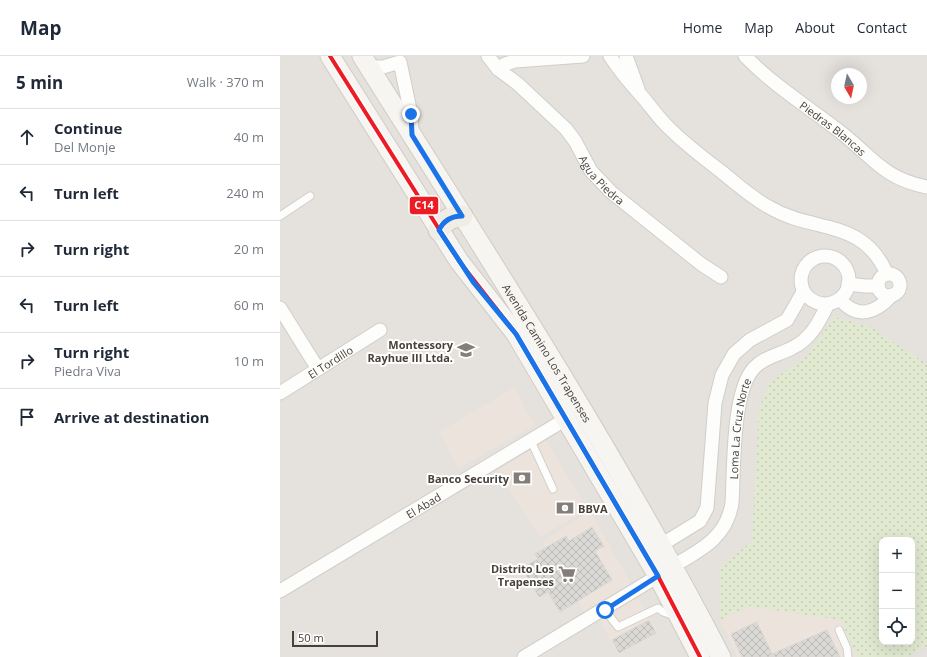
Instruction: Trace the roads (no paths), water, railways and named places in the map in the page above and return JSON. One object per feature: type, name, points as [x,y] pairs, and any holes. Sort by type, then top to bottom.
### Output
[{"type":"main road","name":"Avenida Camino Los Trapenses","points":[[330,56],[474,283],[516,334],[566,419],[721,657]]},
{"type":"main road","name":"Avenida Camino Los Trapenses","points":[[366,61],[518,304],[661,545],[677,616],[700,657]]},
{"type":"main road","points":[[439,230],[447,220],[456,216],[462,216]]},
{"type":"street","name":"Agua Piedra","points":[[488,56],[498,69],[518,84],[566,129],[575,141],[591,171],[611,192],[702,264],[721,277]]},
{"type":"street","points":[[498,69],[505,64],[514,61],[583,56]]},
{"type":"street","points":[[610,56],[628,82],[661,120],[681,139],[755,198],[775,211],[794,219],[840,229],[853,235],[871,249],[887,274],[895,276],[899,282],[899,289],[884,305],[872,311],[851,309],[834,301],[815,302],[803,292]]},
{"type":"street","points":[[626,56],[640,95]]},
{"type":"street","name":"Piedras Blancas","points":[[745,56],[787,94],[844,135],[887,173],[906,182],[927,187]]},
{"type":"street","points":[[366,61],[383,67],[400,59],[411,114],[412,135]]},
{"type":"street","points":[[661,545],[700,521],[707,508],[715,403],[718,388],[727,364],[742,346],[787,320],[803,292],[801,278],[803,270],[810,261],[818,257],[829,257],[840,262],[847,273],[848,284],[846,292],[834,301]]},
{"type":"street","points":[[878,286],[880,280],[887,274]]},
{"type":"street","points":[[848,284],[878,286],[884,294],[892,295]]},
{"type":"street","name":"Loma La Cruz Norte","points":[[524,657],[605,610],[720,534],[729,518],[732,502],[738,408],[745,384],[754,368],[764,359],[792,348],[803,341],[812,332],[834,301]]},
{"type":"street","points":[[280,308],[318,369]]},
{"type":"street","name":"El Tordillo","points":[[280,393],[380,330]]},
{"type":"street","name":"El Abad","points":[[280,591],[566,419]]},
{"type":"lane","points":[[280,216],[310,196]]},
{"type":"lane","points":[[531,441],[553,489]]},
{"type":"lane","points":[[605,610],[618,627],[658,608],[671,616],[677,616]]},
{"type":"lane","points":[[839,630],[847,648],[848,657]]},
{"type":"place","name":"Montessory Rayhue III Ltda.","points":[[466,350]]},
{"type":"place","name":"Banco Security","points":[[522,478]]},
{"type":"place","name":"BBVA","points":[[565,508]]},
{"type":"place","name":"Distrito Los Trapenses","points":[[567,574]]}]
